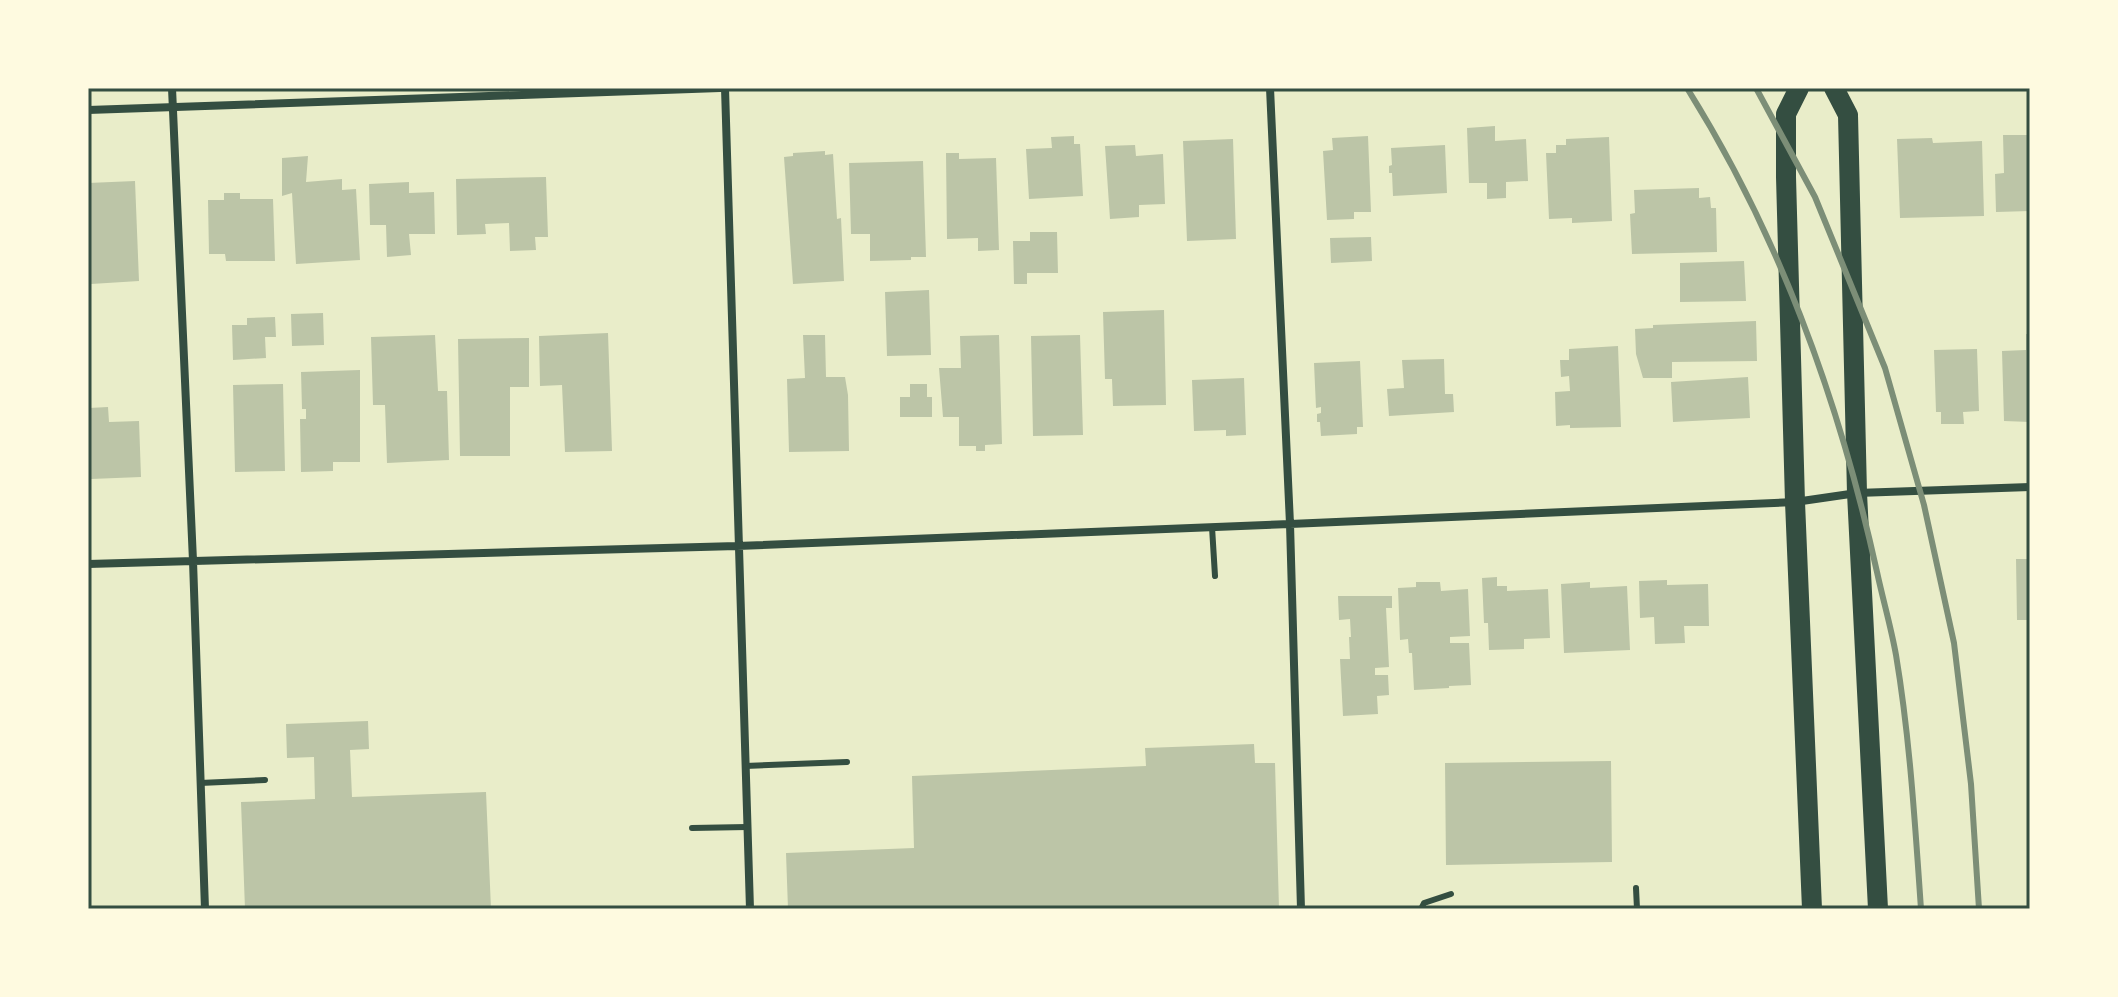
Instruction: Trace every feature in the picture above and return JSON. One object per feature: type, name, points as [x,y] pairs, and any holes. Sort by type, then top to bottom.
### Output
[{"type":"main road","points":[[1799,88],[1786,114],[1795,502],[1812,909]]},
{"type":"main road","points":[[1834,88],[1848,115],[1857,493],[1878,909]]},
{"type":"street","points":[[172,88],[205,909]]},
{"type":"street","points":[[88,110],[722,88],[750,909]]},
{"type":"street","points":[[1270,88],[1290,524],[1301,909]]},
{"type":"street","points":[[88,564],[737,546],[1795,502],[1857,493],[2030,487]]},
{"type":"lane","points":[[1212,527],[1215,576]]},
{"type":"lane","points":[[745,766],[847,762]]},
{"type":"lane","points":[[200,783],[265,780]]},
{"type":"lane","points":[[692,828],[747,827]]},
{"type":"lane","points":[[1636,888],[1637,909]]},
{"type":"lane","points":[[1421,909],[1424,903],[1451,894]]},
{"type":"building","points":[[1495,126],[1495,141],[1526,139],[1528,181],[1506,182],[1506,198],[1487,199],[1487,183],[1469,183],[1467,128]]},
{"type":"building","points":[[2003,135],[2030,135],[2030,211],[1996,212],[1995,174],[2004,173]]},
{"type":"building","points":[[1074,136],[1074,144],[1080,144],[1083,196],[1029,199],[1026,149],[1052,148],[1051,137]]},
{"type":"building","points":[[1368,136],[1371,212],[1354,212],[1354,219],[1327,220],[1323,151],[1333,150],[1332,138]]},
{"type":"building","points":[[1609,137],[1612,221],[1572,223],[1572,218],[1549,219],[1546,153],[1556,153],[1556,145],[1566,145],[1566,139]]},
{"type":"building","points":[[1932,138],[1933,143],[1982,141],[1984,216],[1900,218],[1897,139]]},
{"type":"building","points":[[1233,139],[1236,239],[1187,241],[1183,141]]},
{"type":"building","points":[[1135,145],[1136,156],[1163,154],[1165,204],[1139,205],[1139,217],[1110,219],[1105,146]]},
{"type":"building","points":[[1445,145],[1447,193],[1393,196],[1392,173],[1389,173],[1391,148]]},
{"type":"building","points":[[825,151],[825,155],[833,154],[837,219],[841,218],[844,281],[793,284],[784,157],[793,156],[793,153]]},
{"type":"building","points":[[946,153],[959,153],[959,159],[996,158],[999,250],[978,251],[978,238],[947,239]]},
{"type":"building","points":[[308,156],[306,182],[342,179],[342,190],[356,189],[360,260],[296,264],[292,193],[282,196],[282,158]]},
{"type":"building","points":[[923,161],[926,257],[870,261],[870,234],[851,234],[849,163]]},
{"type":"building","points":[[546,177],[548,237],[535,237],[536,250],[510,251],[509,223],[485,224],[486,234],[457,235],[456,179]]},
{"type":"building","points":[[135,181],[139,281],[91,284],[88,183]]},
{"type":"building","points":[[409,182],[409,193],[434,192],[435,234],[409,234],[411,255],[387,257],[386,225],[370,225],[369,184]]},
{"type":"building","points":[[1699,188],[1699,198],[1710,197],[1711,208],[1716,208],[1717,252],[1632,254],[1630,214],[1635,213],[1634,190]]},
{"type":"building","points":[[224,193],[240,193],[240,199],[273,199],[275,261],[226,261],[225,254],[209,254],[208,200],[224,200]]},
{"type":"building","points":[[1030,232],[1057,232],[1058,273],[1027,273],[1027,284],[1014,284],[1013,241],[1030,241]]},
{"type":"building","points":[[1371,237],[1372,261],[1331,263],[1330,238]]},
{"type":"building","points":[[1744,261],[1746,301],[1680,302],[1680,263]]},
{"type":"building","points":[[929,290],[931,355],[887,356],[885,292]]},
{"type":"building","points":[[1164,310],[1166,405],[1113,406],[1112,379],[1105,379],[1103,312]]},
{"type":"building","points":[[323,313],[324,345],[292,346],[291,314]]},
{"type":"building","points":[[275,317],[276,337],[265,337],[266,358],[233,360],[232,325],[247,325],[247,318]]},
{"type":"building","points":[[1756,321],[1757,361],[1672,362],[1672,378],[1643,378],[1636,354],[1635,329],[1653,328],[1653,325]]},
{"type":"building","points":[[608,333],[612,451],[565,452],[562,385],[540,386],[539,336]]},
{"type":"building","points":[[2026,334],[2030,334],[2030,422],[2004,421],[2002,351],[2026,350]]},
{"type":"building","points":[[435,335],[438,391],[447,391],[449,460],[387,463],[385,405],[373,405],[371,337]]},
{"type":"building","points":[[803,335],[825,335],[826,377],[845,377],[849,451],[789,452],[787,379],[805,378]]},
{"type":"building","points":[[999,335],[1002,444],[985,445],[985,451],[976,451],[976,446],[959,446],[959,417],[943,417],[939,368],[961,368],[960,336]]},
{"type":"building","points":[[1080,335],[1083,435],[1033,436],[1031,336]]},
{"type":"building","points":[[529,338],[529,387],[510,387],[510,456],[460,456],[458,339]]},
{"type":"building","points":[[1618,346],[1621,427],[1556,426],[1555,392],[1570,391],[1569,376],[1561,377],[1560,360],[1569,360],[1569,349]]},
{"type":"building","points":[[1977,349],[1979,411],[1963,412],[1964,424],[1941,424],[1941,412],[1936,412],[1934,350]]},
{"type":"building","points":[[1444,359],[1445,394],[1453,394],[1454,412],[1389,416],[1387,389],[1404,388],[1402,360]]},
{"type":"building","points":[[1360,361],[1363,427],[1357,427],[1357,434],[1321,436],[1317,414],[1321,413],[1321,407],[1316,408],[1314,363]]},
{"type":"building","points":[[360,370],[360,462],[333,462],[333,471],[301,472],[300,419],[306,419],[306,409],[302,409],[301,372]]},
{"type":"building","points":[[1748,377],[1750,418],[1673,422],[1671,382]]},
{"type":"building","points":[[1244,378],[1246,435],[1226,436],[1226,430],[1194,431],[1192,380]]},
{"type":"building","points":[[283,384],[285,471],[235,472],[233,385]]},
{"type":"building","points":[[910,384],[927,384],[927,397],[932,397],[932,417],[900,417],[900,397],[910,397]]},
{"type":"building","points":[[108,407],[109,422],[139,421],[141,477],[91,479],[89,408]]},
{"type":"building","points":[[2016,559],[2030,559],[2030,620],[2017,620]]},
{"type":"building","points":[[1497,577],[1497,586],[1507,586],[1507,591],[1548,589],[1550,638],[1524,639],[1524,649],[1489,650],[1482,578]]},
{"type":"building","points":[[1667,580],[1667,585],[1708,584],[1709,626],[1684,626],[1685,643],[1655,644],[1654,617],[1640,618],[1639,581]]},
{"type":"building","points":[[1416,582],[1440,582],[1441,591],[1468,589],[1470,636],[1450,637],[1450,643],[1469,643],[1471,685],[1414,690],[1412,653],[1409,653],[1408,639],[1400,640],[1398,588],[1416,587]]},
{"type":"building","points":[[1590,582],[1590,588],[1627,586],[1630,650],[1564,653],[1561,584]]},
{"type":"building","points":[[1338,596],[1392,596],[1392,608],[1386,608],[1389,667],[1375,668],[1375,675],[1388,675],[1389,695],[1377,696],[1378,714],[1343,716],[1340,659],[1350,659],[1351,637],[1350,619],[1339,620]]},
{"type":"building","points":[[368,721],[369,749],[350,750],[352,797],[486,792],[491,909],[245,909],[241,802],[315,799],[314,757],[287,758],[286,724]]},
{"type":"building","points":[[1254,744],[1255,763],[1275,763],[1279,909],[788,909],[786,853],[914,848],[912,776],[1146,766],[1145,748]]},
{"type":"building","points":[[1611,761],[1612,862],[1446,865],[1445,763]]},
{"type":"railway","points":[[1687,88],[1720,144],[1778,261],[1803,322],[1845,446],[1896,655],[1908,750],[1921,909]]},
{"type":"railway","points":[[1756,88],[1815,197],[1885,368],[1924,505],[1954,643],[1971,784],[1979,909]]}]
